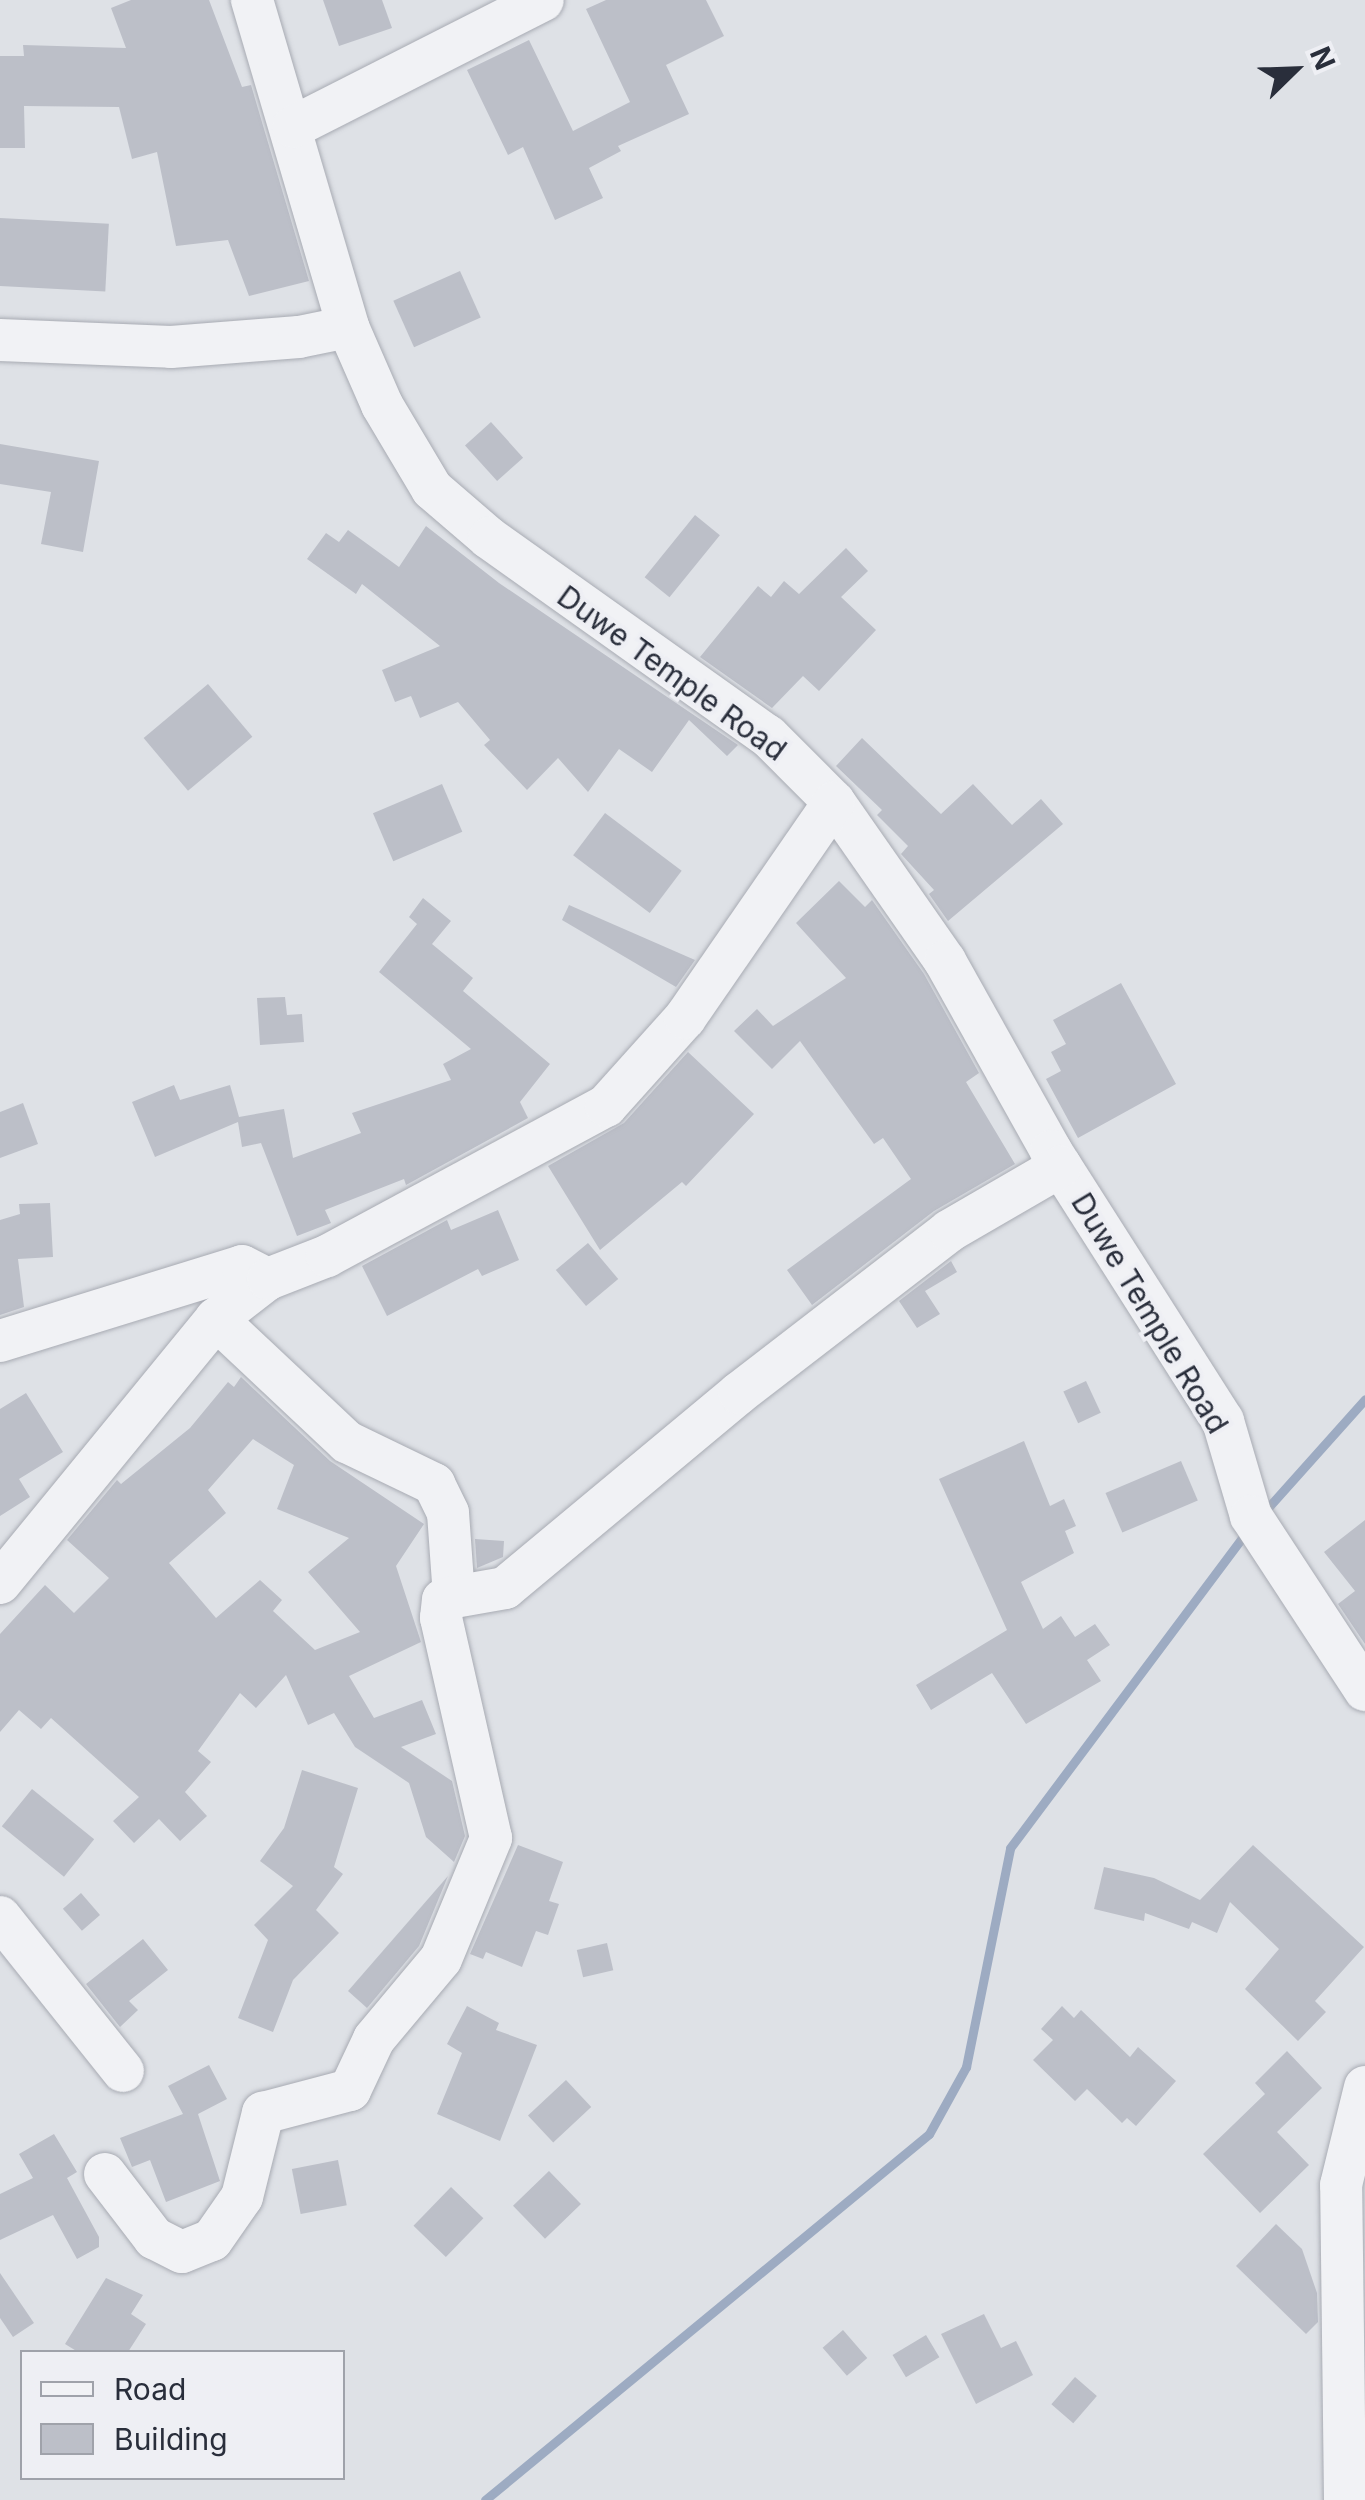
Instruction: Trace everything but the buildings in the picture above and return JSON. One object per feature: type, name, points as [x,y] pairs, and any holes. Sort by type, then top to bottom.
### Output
[{"type":"street","name":"Duwe Temple Road","points":[[252,0],[294,128],[348,326],[382,406],[432,489],[489,538],[768,736],[834,802],[945,961],[1060,1166],[1223,1421],[1251,1516],[1365,1690]]},
{"type":"street","points":[[294,128],[544,0]]},
{"type":"street","points":[[0,340],[171,347],[299,337],[348,326]]},
{"type":"street","points":[[0,1583],[216,1319],[268,1279],[327,1256],[606,1106],[685,1018],[834,802]]},
{"type":"street","points":[[105,2174],[154,2238],[182,2252],[212,2240],[242,2197],[264,2114],[350,2090],[374,2039],[441,1959],[491,1838],[440,1618],[443,1600],[505,1588],[739,1393],[949,1232],[1060,1166]]},
{"type":"street","points":[[0,1341],[242,1266],[268,1279]]},
{"type":"street","points":[[216,1319],[347,1442],[434,1484],[448,1513],[454,1597]]},
{"type":"street","points":[[0,1916],[123,2071]]},
{"type":"street","points":[[1346,2500],[1341,2184],[1365,2087]]},
{"type":"waterway","points":[[1265,1511],[1365,1399]]},
{"type":"waterway","points":[[485,2500],[929,2134],[966,2067],[1010,1848],[1248,1530]]}]
